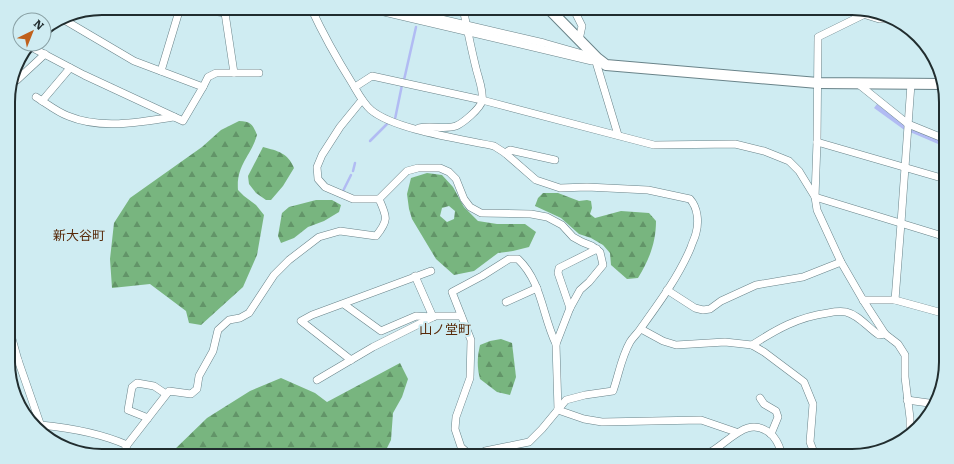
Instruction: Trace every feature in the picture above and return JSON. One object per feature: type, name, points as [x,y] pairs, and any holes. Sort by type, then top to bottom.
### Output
[{"type":"street","points":[[160,71],[178,15]]},
{"type":"street","points":[[225,15],[234,73]]},
{"type":"street","points":[[315,15],[337,58],[362,100],[372,111],[385,119],[415,129],[494,146],[505,153],[536,180],[560,188],[613,188],[648,190],[690,199],[694,203],[697,210],[696,234],[688,254],[667,290],[630,341],[619,365],[613,391],[585,395],[566,400],[529,442],[495,449]]},
{"type":"street","points":[[402,15],[544,43],[597,60],[606,65],[818,83],[937,84]]},
{"type":"street","points":[[420,15],[467,28]]},
{"type":"street","points":[[415,129],[424,127],[443,128],[456,126],[480,106],[482,100],[480,86],[464,15]]},
{"type":"street","points":[[555,15],[597,60],[618,135]]},
{"type":"street","points":[[576,15],[582,26],[579,40]]},
{"type":"street","points":[[862,16],[818,37],[815,197],[817,210],[841,262],[885,334],[898,344],[905,355],[905,377],[909,427]]},
{"type":"street","points":[[68,22],[134,61],[203,87]]},
{"type":"street","points":[[41,52],[84,75],[183,121],[208,77],[216,73],[259,73]]},
{"type":"street","points":[[18,79],[45,54]]},
{"type":"street","points":[[70,68],[39,99],[66,116],[83,121],[109,125],[130,124],[174,117]]},
{"type":"street","points":[[355,87],[372,76],[482,100],[654,144],[735,144],[764,151],[789,161],[799,171],[815,197],[939,235]]},
{"type":"street","points":[[857,83],[908,124],[939,136]]},
{"type":"street","points":[[895,300],[902,223],[911,84]]},
{"type":"street","points":[[362,100],[340,127],[322,155],[317,167],[318,179],[325,187],[353,199],[379,199],[407,171],[418,168],[440,168],[449,172],[456,179],[464,199],[470,207],[481,213],[531,214],[547,217],[562,225],[573,237],[596,249],[602,256],[603,265],[589,282],[580,290],[570,308],[556,344]]},
{"type":"street","points":[[817,142],[939,177]]},
{"type":"street","points":[[505,153],[510,150],[555,160]]},
{"type":"street","points":[[126,449],[169,391],[191,394],[197,389],[199,376],[213,351],[218,330],[228,320],[240,318],[249,313],[274,275],[289,260],[318,237],[340,231],[376,236],[385,226],[386,215],[379,199]]},
{"type":"street","points":[[570,308],[558,273],[559,268],[596,249]]},
{"type":"street","points":[[463,449],[461,447],[455,429],[456,417],[470,378],[471,340],[452,292],[509,259],[518,259],[525,266],[534,280],[549,328],[556,344],[558,410]]},
{"type":"street","points":[[667,290],[695,308],[704,310],[756,285],[803,277],[841,262]]},
{"type":"street","points":[[351,360],[301,321],[312,315],[431,271]]},
{"type":"street","points":[[415,276],[433,317]]},
{"type":"street","points":[[506,302],[537,288]]},
{"type":"street","points":[[863,300],[895,300],[939,312]]},
{"type":"street","points":[[345,305],[381,331],[416,316],[461,316]]},
{"type":"street","points":[[752,345],[796,320],[816,314],[835,312],[845,312],[854,315],[878,335],[885,334]]},
{"type":"street","points":[[317,380],[373,347],[433,317]]},
{"type":"street","points":[[640,329],[663,341],[676,345],[725,342],[752,345],[764,352],[804,382],[813,404],[810,442],[814,449]]},
{"type":"street","points":[[15,349],[40,422]]},
{"type":"street","points":[[148,418],[128,410],[132,387],[137,382],[154,386],[166,394]]},
{"type":"street","points":[[760,398],[764,404],[776,412],[778,417],[771,434]]},
{"type":"street","points":[[907,400],[929,403]]},
{"type":"street","points":[[558,410],[584,419],[602,422],[701,420],[736,432]]},
{"type":"street","points":[[717,449],[736,432],[754,426],[767,430],[777,441],[779,449]]},
{"type":"street","points":[[46,428],[70,428],[112,438],[128,445]]},
{"type":"green space","points":[[239,121],[251,124],[257,135],[239,174],[238,190],[256,205],[264,215],[257,255],[243,287],[201,325],[189,323],[186,311],[150,284],[112,288],[110,259],[114,223],[130,198],[202,147],[221,130]]},
{"type":"green space","points":[[263,147],[282,153],[289,159],[294,168],[283,186],[271,200],[266,200],[256,193],[249,184],[248,176]]},
{"type":"green space","points":[[427,173],[442,175],[453,187],[464,207],[478,221],[497,224],[525,224],[536,232],[529,247],[498,253],[474,271],[454,275],[436,259],[412,219],[407,194],[411,178]],"holes":[[[449,206],[455,211],[454,219],[447,222],[440,216],[442,208]]]},
{"type":"green space","points":[[543,193],[558,193],[579,201],[591,201],[592,208],[590,214],[595,218],[621,211],[649,213],[656,221],[655,237],[649,258],[638,278],[627,279],[611,265],[610,253],[603,245],[591,238],[579,234],[561,218],[535,206],[538,198]]},
{"type":"green space","points":[[316,200],[332,200],[341,205],[339,212],[324,221],[308,227],[294,238],[281,243],[278,236],[282,213],[289,207]]},
{"type":"green space","points":[[501,339],[512,343],[516,377],[510,395],[497,392],[480,379],[478,370],[480,345]]},
{"type":"green space","points":[[400,363],[408,379],[402,397],[393,413],[391,440],[386,449],[175,449],[207,418],[250,391],[281,378],[315,393],[327,402]]},
{"type":"water","points":[[877,104],[906,126],[939,140],[939,144],[903,129],[874,108]]},
{"type":"waterway","points":[[404,80],[416,27]]},
{"type":"waterway","points":[[395,119],[402,85]]},
{"type":"waterway","points":[[370,141],[387,124]]},
{"type":"waterway","points":[[353,171],[355,163]]},
{"type":"waterway","points":[[343,191],[351,175]]},
{"type":"district","name":"新大谷町","points":[[79,234]]},
{"type":"district","name":"山ノ堂町","points":[[445,328]]}]
